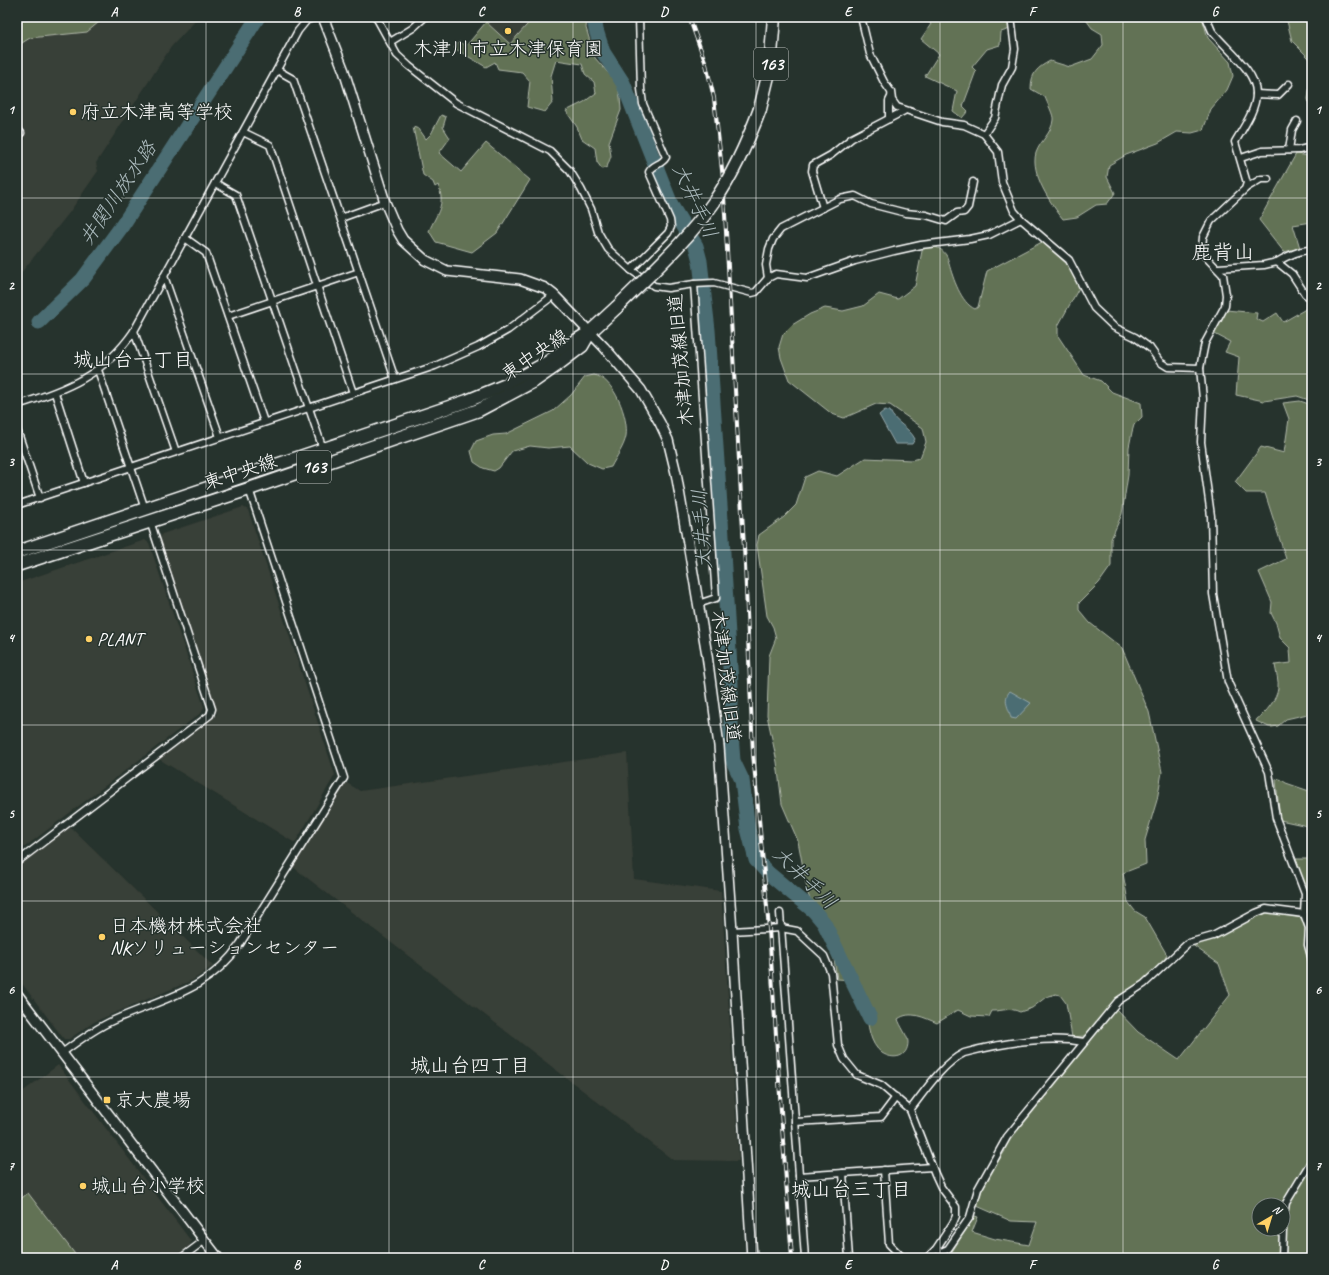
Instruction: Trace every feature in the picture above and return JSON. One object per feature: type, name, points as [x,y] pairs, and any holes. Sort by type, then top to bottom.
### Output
[{"type":"highway","name":"東中央線","points":[[17,552],[467,401],[506,385],[548,362],[590,332],[617,307],[675,248],[714,202],[747,144],[760,109],[770,68],[774,17]]},
{"type":"highway","name":"東中央線","points":[[17,565],[248,489],[479,410],[529,384],[557,365],[582,346],[590,332]]},
{"type":"street","points":[[17,405],[54,393],[98,370],[119,351],[134,331],[298,31],[307,20],[317,17]]},
{"type":"street","points":[[323,17],[344,70],[385,202],[403,240],[418,256],[432,265],[447,271],[520,279],[545,288],[554,295],[590,332],[641,390],[660,422],[668,440],[676,473],[698,604]]},
{"type":"street","name":"木津加茂線旧道","points":[[376,17],[397,55],[456,103],[550,151],[570,171],[581,189],[591,209],[598,232],[608,249],[631,270],[654,286],[668,288],[694,284],[716,598],[698,604],[708,662],[719,746],[752,1258]]},
{"type":"street","points":[[390,42],[413,28],[425,17]]},
{"type":"street","points":[[631,270],[668,233],[671,227],[670,220],[649,172],[652,166],[663,162],[666,157],[658,143],[643,104],[638,17]]},
{"type":"street","points":[[861,17],[870,54],[884,82],[891,92],[897,107],[904,111],[942,122],[964,125],[984,134],[998,152],[1002,182],[1014,211],[1021,219],[1070,260],[1094,308],[1114,327],[1135,337],[1150,348],[1160,362],[1168,368],[1200,368]]},
{"type":"street","points":[[984,134],[995,118],[1002,85],[1012,67],[1015,49],[1012,17]]},
{"type":"street","points":[[1206,17],[1212,31],[1224,42],[1250,75],[1256,94],[1250,114],[1235,142],[1248,183],[1245,189]]},
{"type":"street","points":[[277,70],[293,79],[395,379]]},
{"type":"street","points":[[1256,94],[1278,94],[1289,84]]},
{"type":"street","points":[[889,119],[889,102],[892,97]]},
{"type":"street","points":[[823,208],[812,171],[813,165],[831,155],[852,138],[904,111]]},
{"type":"street","points":[[1289,150],[1292,130],[1297,121]]},
{"type":"street","points":[[243,132],[270,146],[353,393]]},
{"type":"street","points":[[1241,158],[1262,151],[1300,150],[1312,147]]},
{"type":"street","points":[[1268,179],[1261,179],[1245,189],[1211,221],[1203,237],[1202,248],[1204,255],[1223,275],[1225,285],[1225,306],[1205,343],[1200,368],[1203,399],[1201,442],[1210,516],[1213,594],[1226,674],[1234,696],[1269,772],[1276,818],[1306,894],[1304,914],[1310,929],[1308,945],[1312,960]]},
{"type":"street","points":[[768,278],[766,265],[769,249],[781,229],[840,199],[855,196],[878,206],[906,213],[926,214],[946,221],[957,213],[964,212],[968,207],[973,182]]},
{"type":"street","points":[[215,183],[236,195],[323,449]]},
{"type":"street","points":[[341,218],[385,202]]},
{"type":"street","points":[[694,284],[714,283],[752,293],[756,292],[768,278],[776,274],[807,278],[855,261],[894,251],[921,245],[989,235],[1021,219]]},
{"type":"street","points":[[185,238],[206,253],[264,422]]},
{"type":"street","points":[[1218,268],[1264,265],[1277,262],[1306,250],[1312,250]]},
{"type":"street","points":[[1277,262],[1292,274],[1305,294],[1312,299]]},
{"type":"street","points":[[228,316],[359,272]]},
{"type":"street","points":[[164,276],[220,437]]},
{"type":"street","points":[[17,505],[435,366],[478,347],[508,330],[554,295]]},
{"type":"street","points":[[134,331],[176,452]]},
{"type":"street","points":[[98,370],[145,509]]},
{"type":"street","points":[[54,393],[84,483]]},
{"type":"street","points":[[17,430],[40,498]]},
{"type":"street","points":[[62,1053],[94,1031],[114,1020],[193,988],[209,979],[223,967],[240,944],[344,778],[248,489]]},
{"type":"street","points":[[17,862],[210,715],[212,709],[150,521]]},
{"type":"street","points":[[927,1258],[948,1249],[970,1217],[978,1189],[1007,1137],[1118,1002],[1144,984],[1183,946],[1192,941],[1213,936],[1266,909],[1304,914]]},
{"type":"street","points":[[780,913],[805,1258]]},
{"type":"street","points":[[732,931],[781,928],[797,930],[824,956],[831,973],[838,1045],[848,1065],[857,1075],[881,1085],[910,1110],[941,1187],[954,1203],[956,1212],[953,1223],[939,1253]]},
{"type":"street","points":[[17,994],[218,1258]]},
{"type":"street","points":[[910,1110],[935,1078],[956,1058],[964,1053],[1036,1040],[1061,1039],[1084,1042]]},
{"type":"street","points":[[796,1122],[881,1117],[896,1097]]},
{"type":"street","points":[[1290,1197],[1312,1160]]},
{"type":"street","points":[[799,1176],[932,1167]]},
{"type":"street","points":[[884,1170],[889,1244],[903,1258]]},
{"type":"street","points":[[843,1173],[849,1258]]},
{"type":"street","points":[[1282,1237],[1282,1258]]},
{"type":"street","points":[[181,1258],[205,1240]]},
{"type":"shaded area","name":"府立木津高等学校","points":[[105,17],[199,17],[171,47],[96,163],[98,171],[69,213],[17,278],[17,46],[30,38],[87,32]]},
{"type":"shaded area","name":"木津川市立木津保育園","points":[[480,17],[534,17],[510,44]]},
{"type":"shaded area","points":[[243,507],[248,510],[335,775],[295,843],[159,759],[217,714],[159,540],[162,534]]},
{"type":"shaded area","points":[[145,540],[149,543],[204,707],[202,712],[17,853],[17,583]]},
{"type":"shaded area","points":[[627,753],[634,879],[721,891],[739,1161],[673,1160],[293,867],[344,784],[347,783],[360,791]]},
{"type":"shaded area","points":[[70,827],[213,966],[193,980],[94,1022],[69,1039],[64,1039],[17,977],[17,867]]},
{"type":"shaded area","name":"城山台小学校","points":[[58,1065],[191,1241],[190,1245],[173,1258],[17,1258],[17,1096]]},
{"type":"green space","points":[[17,17],[105,17],[87,32],[30,38],[17,46]]},
{"type":"green space","points":[[534,17],[587,17],[586,28],[595,58],[617,83],[620,97],[621,110],[609,142],[611,156],[607,167],[602,169],[597,162],[595,148],[582,139],[577,127],[566,111],[584,102],[596,93],[594,82],[585,74],[582,64],[556,60],[551,76],[553,102],[545,112],[527,107],[530,81],[522,72],[498,69],[495,62],[486,67],[454,48],[459,42],[466,46],[486,22],[510,44]]},
{"type":"green space","points":[[923,17],[1007,17],[1010,29],[1001,32],[1000,45],[987,49],[972,67],[976,71],[963,106],[968,111],[962,118],[953,111],[957,91],[925,76],[939,54],[921,39],[931,24]]},
{"type":"green space","points":[[1084,17],[1202,17],[1208,38],[1230,62],[1233,76],[1227,90],[1211,109],[1203,130],[1192,133],[1177,132],[1158,143],[1126,155],[1109,165],[1107,177],[1115,193],[1107,204],[1096,205],[1077,217],[1063,219],[1043,188],[1036,170],[1036,153],[1052,125],[1053,118],[1045,97],[1031,89],[1031,83],[1038,69],[1050,61],[1070,67],[1092,59],[1103,45],[1102,34],[1092,28]]},
{"type":"green space","points":[[1286,17],[1312,17],[1312,61],[1292,41]]},
{"type":"green space","points":[[1312,68],[1312,115],[1308,99]]},
{"type":"green space","points":[[441,115],[446,117],[443,127],[450,138],[439,153],[461,172],[486,143],[530,180],[497,233],[472,252],[436,242],[429,231],[440,209],[441,198],[438,185],[435,187],[433,182],[423,175],[413,127],[419,129],[426,139],[431,134]]},
{"type":"green space","points":[[1296,154],[1309,156],[1312,166],[1312,222],[1293,225],[1300,248],[1284,252],[1259,220]]},
{"type":"green space","points":[[1042,242],[1067,264],[1080,286],[1058,326],[1058,336],[1084,375],[1101,381],[1112,392],[1141,403],[1142,417],[1134,425],[1129,447],[1128,475],[1122,514],[1111,539],[1111,566],[1099,583],[1079,603],[1079,610],[1090,623],[1122,648],[1149,712],[1162,772],[1157,800],[1145,840],[1146,864],[1123,873],[1128,902],[1135,911],[1145,917],[1167,955],[1164,960],[1090,1032],[1084,1036],[1072,1037],[1066,1003],[1060,995],[1056,994],[1046,997],[1032,1008],[1020,1012],[1009,1009],[992,1011],[989,1017],[971,1016],[958,1010],[937,1023],[918,1016],[903,1016],[898,1019],[908,1042],[903,1054],[895,1057],[882,1053],[874,1044],[867,1021],[863,997],[858,987],[850,981],[837,979],[834,959],[808,894],[798,841],[782,804],[777,762],[767,715],[769,656],[776,638],[773,627],[767,616],[757,545],[759,535],[784,517],[796,505],[805,477],[818,471],[837,476],[865,458],[912,460],[920,458],[926,442],[923,428],[890,405],[876,404],[844,418],[832,414],[789,380],[781,358],[779,347],[783,334],[792,325],[810,314],[825,308],[843,311],[863,306],[879,294],[898,299],[915,286],[922,251],[928,247],[935,247],[944,252],[948,258],[958,290],[970,306],[975,309],[978,307],[987,271]]},
{"type":"green space","points":[[1312,302],[1312,401],[1297,396],[1264,401],[1236,395],[1239,357],[1225,352],[1230,342],[1213,333],[1226,310],[1257,313],[1256,319],[1263,322],[1277,313],[1283,322],[1304,310]]},
{"type":"green space","points":[[594,375],[608,383],[614,391],[619,400],[625,419],[625,440],[611,467],[602,469],[588,463],[570,446],[548,448],[530,446],[512,451],[499,468],[494,471],[483,468],[474,462],[471,451],[476,441],[493,435],[506,434],[553,411],[571,395],[585,377]]},
{"type":"green space","points":[[1300,401],[1312,405],[1312,713],[1286,719],[1278,726],[1269,727],[1256,721],[1276,697],[1278,682],[1275,665],[1291,663],[1290,648],[1280,638],[1276,623],[1271,613],[1272,602],[1259,572],[1286,559],[1265,493],[1246,493],[1235,482],[1261,447],[1284,453],[1289,419],[1283,403]]},
{"type":"green space","points":[[1280,779],[1286,783],[1312,792],[1312,827],[1280,820],[1276,780]]},
{"type":"green space","points":[[1312,842],[1312,922],[1309,895],[1295,859],[1308,859]]},
{"type":"green space","points":[[1265,912],[1273,912],[1302,918],[1306,926],[1306,947],[1312,969],[1312,1158],[1288,1197],[1251,1197],[1251,1237],[1281,1237],[1281,1258],[944,1258],[946,1253],[951,1253],[975,1216],[978,1217],[972,1232],[995,1239],[1029,1245],[1037,1222],[1011,1221],[977,1206],[978,1198],[992,1170],[1005,1151],[1004,1146],[1114,1007],[1138,1032],[1179,1060],[1230,995],[1219,964],[1191,944]]},
{"type":"green space","points":[[1312,1163],[1312,1258],[1284,1258],[1284,1237],[1291,1237],[1291,1200]]},
{"type":"green space","points":[[28,1193],[78,1258],[17,1258],[17,1202]]},
{"type":"water","points":[[885,410],[890,411],[895,419],[909,431],[915,439],[912,444],[895,444],[879,415]]},
{"type":"water","points":[[1010,691],[1031,703],[1016,719],[1011,718],[1006,701]]},
{"type":"waterway","name":"井関川放水路","points":[[39,322],[83,279],[122,226],[258,17]]},
{"type":"waterway","name":"大井手川","points":[[594,17],[596,30],[603,52],[623,83],[672,207],[696,246],[700,261],[708,330],[721,520],[731,684],[731,734],[733,761],[742,780],[748,829],[756,860],[768,873],[814,911],[824,923],[870,1018]]},
{"type":"railway","points":[[689,17],[706,64],[714,98],[723,179],[745,565],[753,753],[769,929],[792,1258]]},
{"type":"place","name":"木津川市立木津保育園","points":[[508,31]]},
{"type":"place","name":"府立木津高等学校","points":[[73,112]]},
{"type":"place","name":"PLANT","points":[[89,639]]},
{"type":"place","name":"日本機材株式会社 NKソリューションセンター","points":[[102,937]]},
{"type":"place","name":"京大農場","points":[[107,1100]]},
{"type":"place","name":"城山台小学校","points":[[83,1186]]},
{"type":"district","name":"鹿背山","points":[[1223,252]]},
{"type":"district","name":"城山台一丁目","points":[[133,359]]},
{"type":"district","name":"城山台四丁目","points":[[470,1065]]},
{"type":"district","name":"城山台三丁目","points":[[851,1189]]}]
